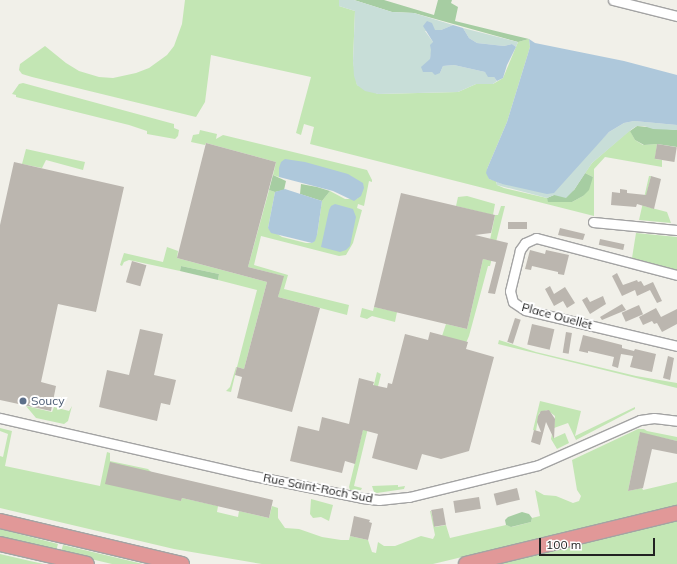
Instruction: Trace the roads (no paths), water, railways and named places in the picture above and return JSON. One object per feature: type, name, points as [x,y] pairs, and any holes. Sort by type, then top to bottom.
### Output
[{"type":"highway","points":[[466,564],[677,513]]},
{"type":"highway","points":[[0,521],[182,564]]},
{"type":"highway","points":[[0,544],[88,564]]},
{"type":"street","points":[[613,0],[677,16]]},
{"type":"street","points":[[593,222],[677,230]]},
{"type":"street","name":"Place Ouellet","points":[[677,274],[543,238],[536,238],[525,243],[520,250],[510,291],[513,302],[525,310],[677,346]]},
{"type":"street","name":"Rue Saint-Roch Sud","points":[[0,418],[249,474],[362,498],[379,500],[409,497],[538,465],[640,420],[654,418],[677,421]]},
{"type":"place","name":"Soucy","points":[[23,401]]}]
